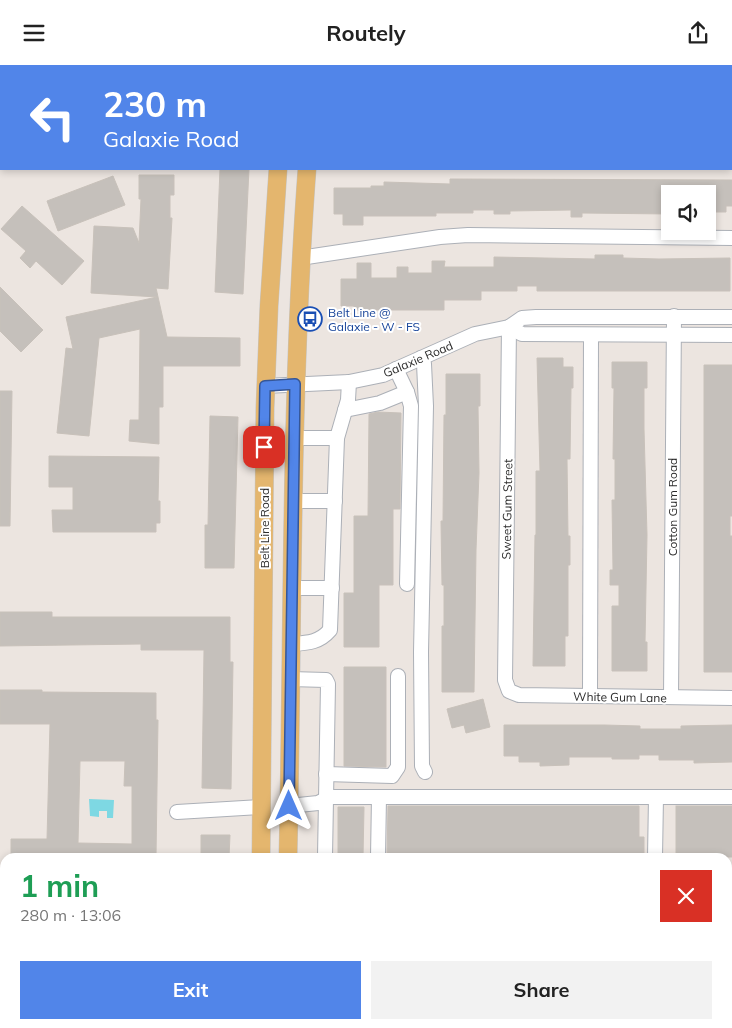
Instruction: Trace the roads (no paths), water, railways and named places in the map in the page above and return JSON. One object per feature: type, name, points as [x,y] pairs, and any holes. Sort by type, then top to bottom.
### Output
[{"type":"main road","name":"Belt Line Road","points":[[261,853],[265,386],[278,170]]},
{"type":"main road","points":[[288,853],[295,384],[300,258],[307,170]]},
{"type":"main road","points":[[262,807],[289,806]]},
{"type":"street","points":[[300,258],[440,237],[468,235],[732,238]]},
{"type":"street","name":"Cotton Gum Road","points":[[671,697],[674,316]]},
{"type":"street","name":"Galaxie Road","points":[[265,386],[349,382],[383,375],[475,334],[509,327],[522,318],[732,317]]},
{"type":"street","name":"Galaxie Road","points":[[509,327],[522,334],[732,335]]},
{"type":"street","name":"Sweet Gum Street","points":[[509,327],[505,680],[509,691]]},
{"type":"street","points":[[590,696],[591,335]]},
{"type":"street","points":[[421,358],[424,364],[426,406],[421,652],[422,766],[425,772]]},
{"type":"street","points":[[396,369],[407,392],[411,406],[407,584]]},
{"type":"street","points":[[291,644],[311,643],[324,637],[330,630],[337,438],[345,410],[349,382]]},
{"type":"street","points":[[345,410],[380,403],[407,392]]},
{"type":"street","points":[[294,438],[337,438]]},
{"type":"street","points":[[293,501],[335,501]]},
{"type":"street","points":[[292,588],[332,587]]},
{"type":"street","points":[[326,774],[392,775],[398,767],[398,676]]},
{"type":"street","points":[[290,679],[326,681],[328,684],[325,799],[326,853]]},
{"type":"street","name":"White Gum Lane","points":[[509,691],[519,695],[732,698]]},
{"type":"street","points":[[289,806],[318,803],[330,797],[732,797]]},
{"type":"street","points":[[378,853],[379,797]]},
{"type":"street","points":[[655,853],[656,797]]},
{"type":"street","points":[[177,812],[262,807]]},
{"type":"water","points":[[89,799],[114,800],[113,818],[107,818],[107,811],[99,811],[99,817],[90,816]]},
{"type":"place","name":"Belt Line @ Galaxie - W - FS","points":[[310,319]]}]
